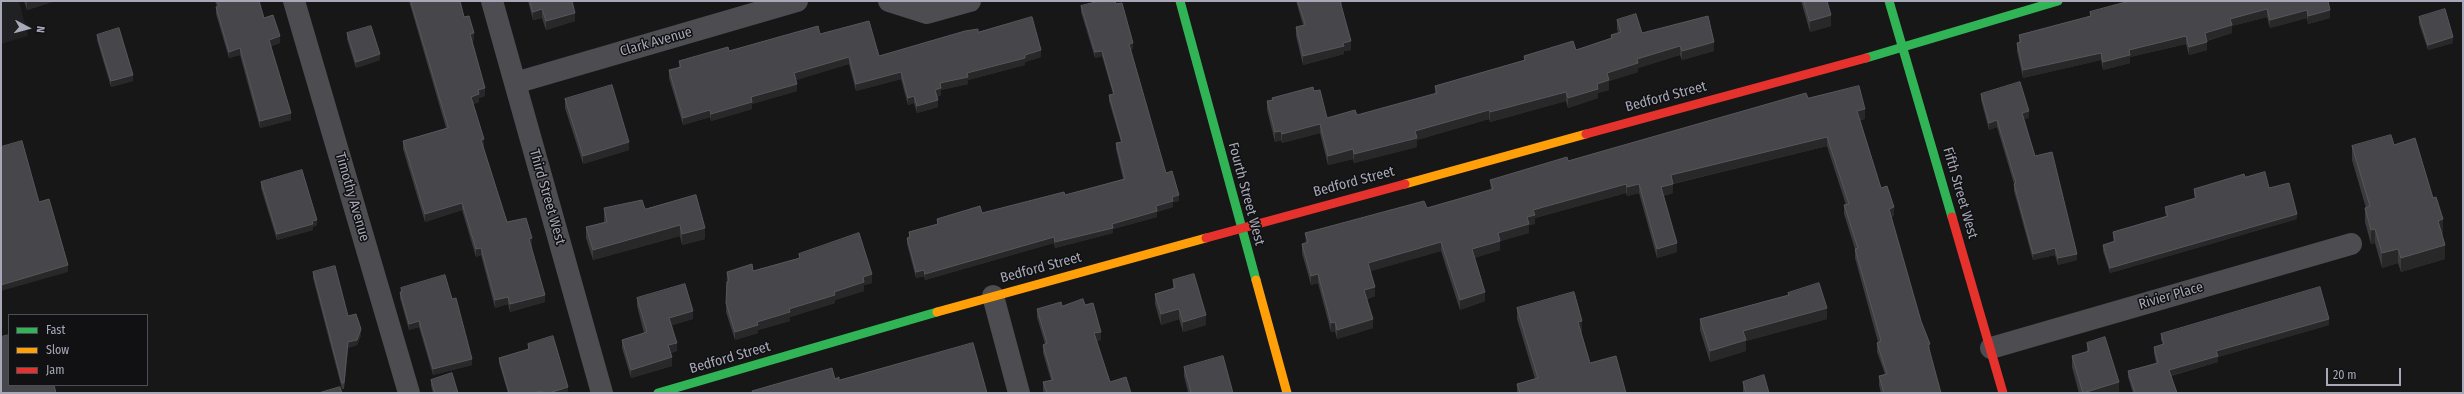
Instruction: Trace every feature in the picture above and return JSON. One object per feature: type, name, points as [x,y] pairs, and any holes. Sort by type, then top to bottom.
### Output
[{"type":"street","name":"Timothy Avenue","points":[[294,1],[409,393]]},
{"type":"street","name":"Third Street West","points":[[492,1],[602,393]]},
{"type":"street","name":"Clark Avenue","points":[[515,83],[797,1]]},
{"type":"street","points":[[889,1],[927,13],[970,1]]},
{"type":"street","name":"Fourth Street West","points":[[1180,1],[1240,228],[1287,393]]},
{"type":"street","name":"Fifth Street West","points":[[1889,1],[2003,393]]},
{"type":"street","name":"Bedford Street","points":[[658,393],[993,296],[1903,47],[2058,1]]},
{"type":"street","name":"Rivier Place","points":[[1991,348],[2351,244]]},
{"type":"street","points":[[993,296],[1019,393]]},
{"type":"shaded area","points":[[1,1],[19,1],[28,36],[1,44]]},
{"type":"building","points":[[217,1],[259,1],[264,18],[273,15],[280,36],[269,40],[291,113],[260,121],[240,48],[229,52],[216,7],[219,6]]},
{"type":"building","points":[[411,1],[460,1],[464,17],[469,16],[474,33],[470,34],[485,88],[478,90],[479,94],[471,97],[484,139],[481,140],[507,222],[526,218],[532,238],[529,239],[545,295],[510,304],[508,297],[495,300],[481,248],[476,249],[462,203],[425,214],[403,141],[448,128]]},
{"type":"building","points":[[530,1],[572,1],[575,13],[546,21],[542,9],[533,12]]},
{"type":"building","points":[[1100,1],[1115,1],[1116,4],[1122,3],[1133,43],[1129,44],[1166,173],[1172,171],[1179,195],[1172,197],[1173,201],[1156,206],[1157,211],[1112,224],[1113,228],[1055,242],[1054,237],[925,274],[924,270],[916,272],[907,238],[910,237],[909,232],[938,224],[937,219],[980,206],[982,213],[1064,192],[1065,195],[1125,179],[1116,143],[1122,142],[1109,95],[1114,94],[1102,51],[1095,52],[1081,6]]},
{"type":"building","points":[[1298,1],[1340,1],[1351,41],[1343,43],[1344,46],[1303,56],[1296,27],[1305,25]]},
{"type":"building","points":[[1804,1],[1827,1],[1831,15],[1810,21]]},
{"type":"building","points":[[2130,1],[2328,1],[2330,10],[2308,16],[2307,10],[2270,20],[2267,9],[2230,19],[2232,25],[2205,33],[2207,42],[2189,47],[2186,36],[2129,50],[2130,55],[2103,62],[2101,53],[2023,70],[2017,43],[2021,42],[2019,35],[2091,16],[2090,12]]},
{"type":"building","points":[[2445,9],[2453,37],[2428,45],[2419,17]]},
{"type":"building","points":[[1636,14],[1642,33],[1708,16],[1714,42],[1682,51],[1680,46],[1637,59],[1638,63],[1607,73],[1609,80],[1597,84],[1598,89],[1568,98],[1566,92],[1490,112],[1489,110],[1415,131],[1417,138],[1354,154],[1353,149],[1328,156],[1320,124],[1282,134],[1281,131],[1275,132],[1267,101],[1273,100],[1272,98],[1313,87],[1314,91],[1320,90],[1327,118],[1355,110],[1357,115],[1437,93],[1435,86],[1522,61],[1525,60],[1524,56],[1573,41],[1576,50],[1612,38],[1611,35],[1621,32],[1617,20]]},
{"type":"building","points":[[1032,17],[1041,50],[1025,55],[1025,58],[967,73],[968,77],[940,83],[941,88],[935,90],[938,100],[917,106],[914,96],[908,98],[901,72],[856,84],[849,57],[794,73],[797,84],[751,97],[752,102],[711,114],[710,110],[683,118],[669,70],[681,67],[679,61],[728,47],[729,51],[818,26],[820,34],[869,21],[879,56],[965,31],[978,29],[978,32]]},
{"type":"building","points":[[371,26],[380,54],[356,62],[347,33]]},
{"type":"building","points":[[119,28],[133,75],[111,81],[97,35]]},
{"type":"building","points":[[2020,82],[2029,111],[2022,113],[2035,156],[2052,152],[2077,254],[2058,258],[2055,248],[2033,254],[2014,184],[2016,183],[1997,120],[1989,123],[1981,94]]},
{"type":"building","points":[[612,85],[629,142],[583,156],[565,99]]},
{"type":"building","points":[[1859,86],[1865,109],[1857,111],[1881,188],[1887,186],[1894,207],[1889,209],[1921,321],[1930,344],[1928,345],[1941,393],[1884,393],[1879,376],[1887,374],[1877,343],[1881,341],[1855,249],[1858,248],[1844,205],[1849,204],[1827,137],[1671,175],[1673,184],[1661,187],[1677,243],[1657,249],[1639,184],[1627,187],[1626,184],[1533,210],[1535,215],[1527,217],[1529,224],[1498,233],[1500,241],[1472,249],[1485,292],[1460,300],[1441,242],[1368,263],[1375,287],[1364,290],[1373,319],[1337,330],[1335,322],[1331,323],[1318,274],[1311,276],[1302,244],[1308,242],[1305,233],[1424,201],[1427,208],[1493,189],[1490,180],[1567,157],[1568,161],[1806,93],[1808,98]]},
{"type":"building","points":[[2391,135],[2394,145],[2415,138],[2433,198],[2436,197],[2443,219],[2438,221],[2445,245],[2401,258],[2398,249],[2382,253],[2375,229],[2371,230],[2365,208],[2370,206],[2352,146]]},
{"type":"building","points":[[22,141],[39,202],[49,199],[68,265],[1,285],[1,147]]},
{"type":"building","points":[[302,170],[317,220],[312,221],[313,224],[277,234],[261,182]]},
{"type":"building","points":[[2265,172],[2269,188],[2289,183],[2297,214],[2110,268],[2103,245],[2115,241],[2113,232],[2168,216],[2165,207],[2196,198],[2194,189],[2244,174],[2245,177]]},
{"type":"building","points":[[696,195],[705,228],[682,234],[680,225],[593,250],[586,227],[607,222],[604,208],[642,200],[645,209]]},
{"type":"building","points":[[859,233],[872,274],[863,277],[864,282],[834,292],[835,295],[789,309],[790,312],[757,322],[758,325],[735,332],[726,303],[727,282],[729,281],[727,272],[752,264],[753,271],[800,258],[799,254]]},
{"type":"building","points":[[335,266],[348,316],[356,314],[361,329],[357,340],[348,342],[344,383],[342,383],[313,272]]},
{"type":"building","points":[[1194,274],[1206,315],[1183,322],[1179,309],[1161,314],[1155,294],[1175,288],[1173,280]]},
{"type":"building","points":[[445,275],[452,299],[456,298],[472,359],[433,369],[419,321],[409,324],[400,292],[402,292],[401,288]]},
{"type":"building","points":[[1819,283],[1827,308],[1743,331],[1746,340],[1710,351],[1700,319],[1789,295],[1788,293]]},
{"type":"building","points":[[685,284],[693,311],[669,318],[677,343],[668,345],[672,357],[631,370],[622,340],[647,332],[637,298]]},
{"type":"building","points":[[2320,287],[2329,319],[2216,351],[2218,356],[2169,370],[2177,393],[2135,393],[2128,371],[2158,363],[2154,347],[2164,344],[2161,334]]},
{"type":"building","points":[[1574,292],[1582,321],[1578,322],[1590,363],[1616,356],[1626,393],[1520,393],[1517,384],[1538,378],[1517,308]]},
{"type":"building","points":[[1083,299],[1085,305],[1093,303],[1101,332],[1094,333],[1110,382],[1126,377],[1131,393],[1047,393],[1043,382],[1053,380],[1043,345],[1047,343],[1037,309],[1061,302],[1062,306]]},
{"type":"building","points":[[8,335],[8,386],[54,386],[56,393],[1,393],[1,337]]},
{"type":"building","points":[[553,336],[568,387],[549,393],[543,393],[542,391],[533,393],[509,393],[499,358],[529,349],[528,344]]},
{"type":"building","points":[[2105,337],[2119,382],[2083,393],[2072,356],[2089,351],[2087,343]]},
{"type":"building","points":[[973,343],[987,393],[753,393],[752,391],[832,368],[835,379],[839,377],[839,380]]},
{"type":"building","points":[[1223,356],[1233,393],[1187,393],[1191,392],[1184,367]]},
{"type":"building","points":[[452,373],[458,393],[435,393],[431,380]]},
{"type":"building","points":[[1764,375],[1769,393],[1746,393],[1743,382]]},
{"type":"building","points":[[340,387],[342,393],[319,393]]},
{"type":"traffic: fast","points":[[1180,1],[1256,280]]},
{"type":"traffic: fast","points":[[1889,1],[1952,217]]},
{"type":"traffic: fast","points":[[1866,58],[2058,1]]},
{"type":"traffic: fast","points":[[658,393],[937,312]]},
{"type":"traffic: slow","points":[[1405,184],[1586,134]]},
{"type":"traffic: slow","points":[[937,312],[1206,238]]},
{"type":"traffic: slow","points":[[1256,280],[1287,393]]},
{"type":"traffic: jam","points":[[1586,134],[1866,58]]},
{"type":"traffic: jam","points":[[1206,238],[1405,184]]},
{"type":"traffic: jam","points":[[1952,217],[2003,393]]}]
